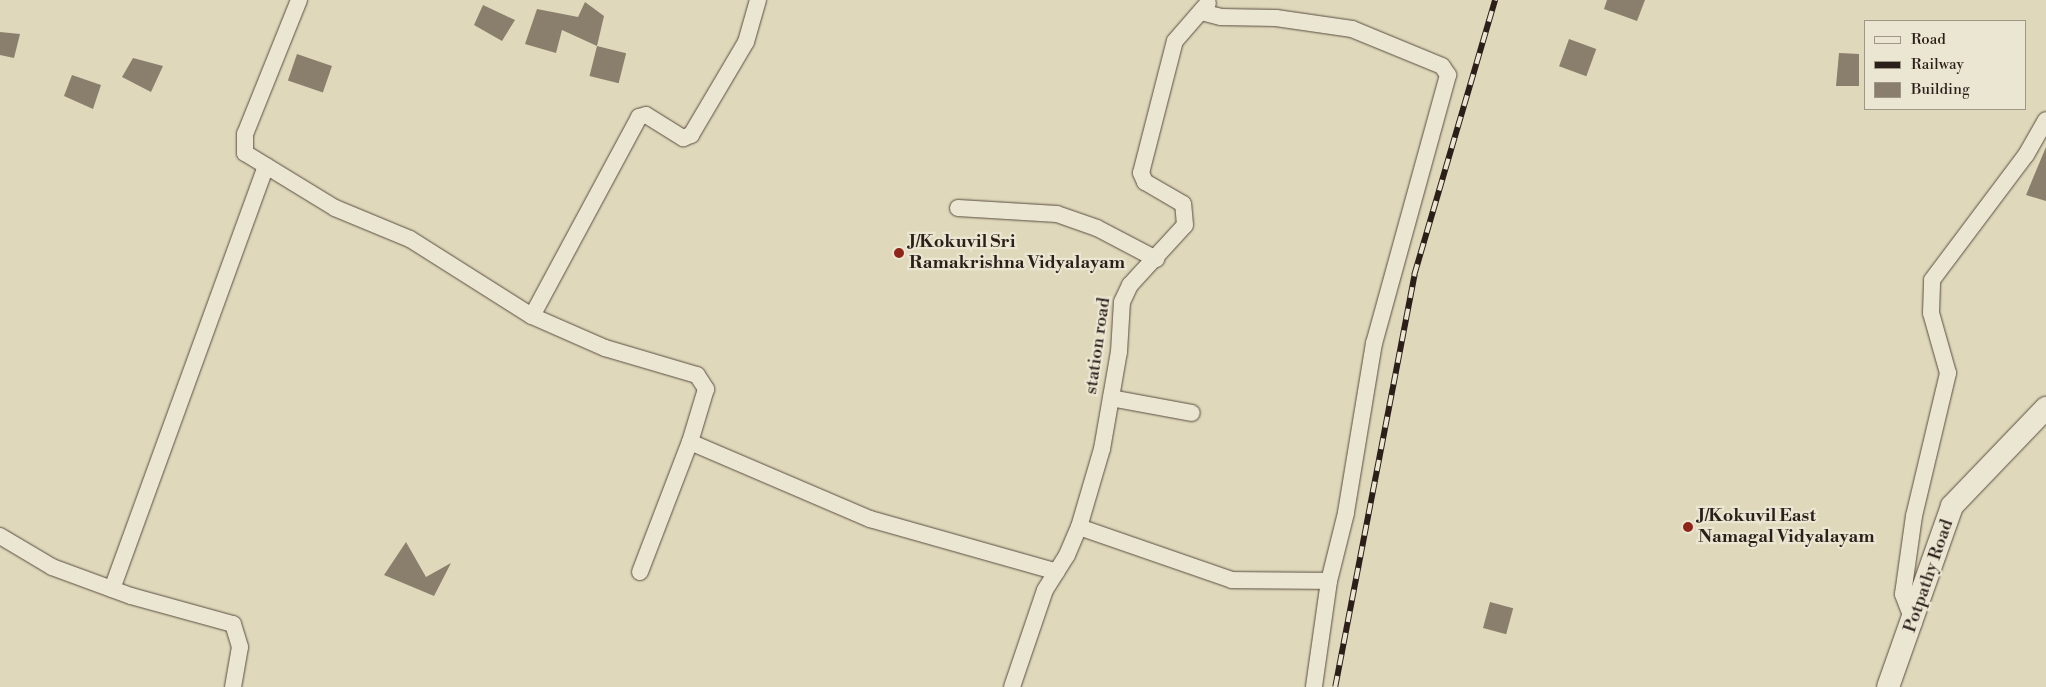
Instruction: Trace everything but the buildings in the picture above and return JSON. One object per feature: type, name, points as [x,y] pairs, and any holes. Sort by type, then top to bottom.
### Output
[{"type":"street","points":[[299,0],[242,145],[246,153],[335,208],[410,239],[532,316],[605,348],[704,381],[706,389],[690,442],[640,572]]},
{"type":"street","points":[[532,316],[639,117],[646,115],[683,138],[691,135],[746,42],[758,0]]},
{"type":"street","points":[[1208,4],[1206,14],[1221,17],[1276,18],[1352,29],[1442,66],[1448,75],[1374,343],[1346,513],[1329,581],[1314,687]]},
{"type":"street","name":"station road","points":[[1012,687],[1045,590],[1057,572],[1078,527],[1102,448],[1111,398],[1122,302],[1130,285],[1156,259],[1185,225],[1183,204],[1145,182],[1141,173],[1175,40],[1208,4]]},
{"type":"street","points":[[1914,623],[1903,594],[1914,516],[1948,373],[1931,313],[1932,280],[2026,155],[2046,120]]},
{"type":"street","points":[[112,589],[266,166]]},
{"type":"street","points":[[958,208],[1057,214],[1097,228],[1156,259]]},
{"type":"street","points":[[1111,398],[1192,413]]},
{"type":"street","name":"Potpathy Road","points":[[1888,687],[1914,623],[1952,506],[2046,408]]},
{"type":"street","points":[[690,442],[870,519],[1057,572]]},
{"type":"street","points":[[1078,527],[1232,580],[1329,581]]},
{"type":"street","points":[[0,536],[52,567],[112,589],[233,624],[240,646],[233,687]]},
{"type":"railway","points":[[1335,687],[1414,275],[1495,0]]},
{"type":"place","name":"J/Kokuvil Sri Ramakrishna Vidyalayam","points":[[899,253]]},
{"type":"place","name":"J/Kokuvil East Namagal Vidyalayam","points":[[1688,527]]}]
